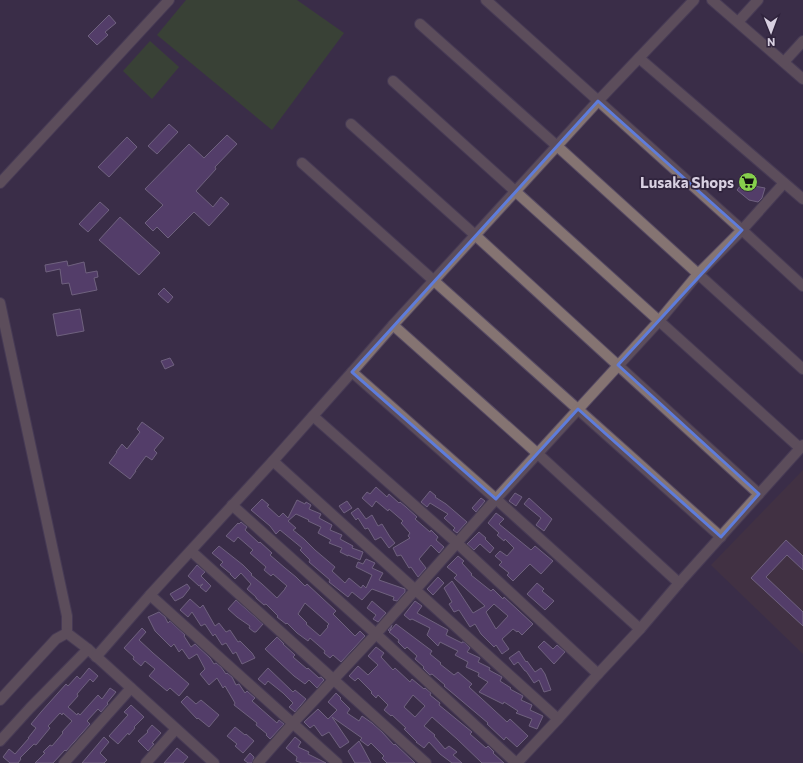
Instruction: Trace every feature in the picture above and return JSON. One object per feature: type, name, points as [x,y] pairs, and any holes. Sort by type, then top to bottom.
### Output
[{"type":"street","points":[[0,183],[169,0]]},
{"type":"street","points":[[486,0],[803,286]]},
{"type":"street","points":[[96,657],[150,595],[273,461],[393,325],[598,101],[694,0]]},
{"type":"street","points":[[712,0],[803,79]]},
{"type":"street","points":[[738,22],[758,0]]},
{"type":"street","points":[[420,24],[803,369]]},
{"type":"street","points":[[784,62],[803,40]]},
{"type":"street","points":[[639,58],[803,199]]},
{"type":"street","points":[[232,505],[376,634],[516,763],[640,629],[679,583],[802,447],[659,321],[393,80]]},
{"type":"street","points":[[351,124],[759,494]]},
{"type":"street","points":[[302,163],[721,537]]},
{"type":"street","points":[[0,167],[8,174]]},
{"type":"street","points":[[258,763],[659,321],[698,274],[742,230],[784,183]]},
{"type":"street","points":[[0,303],[67,616],[67,633]]},
{"type":"street","points":[[393,325],[538,454],[679,583]]},
{"type":"street","points":[[352,372],[640,629]]},
{"type":"street","points":[[313,416],[457,544],[598,674]]},
{"type":"street","points":[[273,461],[558,719]]},
{"type":"street","points":[[191,551],[426,763]]},
{"type":"street","points":[[150,595],[337,763]]},
{"type":"street","points":[[67,633],[88,649],[214,763]]},
{"type":"street","points":[[0,700],[56,639],[67,633]]},
{"type":"street","points":[[0,741],[88,649]]},
{"type":"street","points":[[64,763],[131,688]]},
{"type":"street","points":[[146,763],[176,729]]},
{"type":"highlighted area","points":[[598,101],[742,230],[618,365],[759,494],[721,537],[578,409],[496,499],[352,372]]},
{"type":"shaded area","points":[[803,470],[803,654],[711,565]]},
{"type":"green space","points":[[186,0],[297,0],[344,33],[272,130],[157,35]]},
{"type":"green space","points":[[150,41],[179,67],[152,99],[123,71]]},
{"type":"building","points":[[109,15],[116,23],[105,32],[108,35],[97,45],[88,36]]},
{"type":"building","points":[[169,124],[178,132],[157,154],[148,146]]},
{"type":"building","points":[[227,135],[237,144],[215,167],[216,169],[196,191],[213,207],[221,197],[229,204],[209,226],[194,212],[168,238],[157,227],[153,231],[145,223],[163,205],[145,189],[189,144],[204,158]]},
{"type":"building","points":[[127,137],[137,147],[109,177],[98,167]]},
{"type":"building","points":[[749,175],[757,181],[754,186],[765,188],[762,198],[758,202],[749,200],[737,190]]},
{"type":"building","points":[[100,202],[109,210],[88,232],[79,224]]},
{"type":"building","points":[[120,217],[160,253],[139,275],[99,240]]},
{"type":"building","points":[[67,261],[68,266],[84,262],[86,273],[97,271],[98,277],[94,278],[97,290],[72,295],[69,283],[62,284],[60,269],[46,272],[45,265]]},
{"type":"building","points":[[164,288],[173,297],[168,303],[158,294]]},
{"type":"building","points":[[80,309],[84,331],[57,336],[53,314]]},
{"type":"building","points":[[170,358],[174,365],[165,369],[161,361]]},
{"type":"building","points":[[142,422],[164,438],[154,450],[157,453],[152,460],[146,456],[130,479],[109,463],[122,444],[127,449],[140,432],[137,429]]},
{"type":"building","points":[[376,487],[387,497],[389,494],[406,507],[417,517],[415,519],[438,537],[436,540],[444,547],[439,553],[431,545],[419,559],[426,568],[418,577],[411,567],[409,568],[401,555],[397,556],[393,548],[410,538],[408,536],[410,533],[401,523],[403,521],[389,509],[388,511],[376,501],[372,507],[362,498],[367,492],[370,494]]},
{"type":"building","points":[[430,491],[436,496],[435,497],[446,504],[467,522],[457,533],[453,530],[455,528],[444,518],[448,514],[430,503],[427,507],[421,502]]},
{"type":"building","points":[[515,493],[522,497],[516,506],[509,501]]},
{"type":"building","points":[[481,498],[485,501],[476,512],[472,508]]},
{"type":"building","points":[[529,498],[552,519],[544,531],[536,525],[541,518],[524,504]]},
{"type":"building","points":[[262,499],[279,517],[283,513],[288,518],[297,500],[305,504],[306,502],[311,505],[309,509],[321,514],[319,518],[332,525],[330,530],[342,535],[340,539],[353,546],[352,548],[363,552],[360,560],[340,552],[342,548],[329,543],[331,540],[318,533],[321,527],[296,514],[288,521],[296,528],[293,530],[335,567],[332,571],[345,583],[349,578],[361,588],[363,585],[366,588],[372,575],[356,567],[358,562],[363,564],[366,559],[375,563],[372,568],[383,573],[379,580],[405,589],[405,592],[397,601],[393,600],[394,597],[372,589],[362,600],[352,592],[348,597],[329,582],[330,580],[309,562],[310,560],[300,550],[302,548],[280,530],[276,534],[270,526],[251,510]]},
{"type":"building","points":[[347,501],[352,508],[344,513],[339,506]]},
{"type":"building","points":[[358,508],[366,519],[372,515],[378,526],[382,524],[395,543],[389,548],[381,537],[375,540],[368,528],[365,529],[358,518],[356,520],[351,513]]},
{"type":"building","points":[[496,513],[504,519],[499,524],[531,550],[535,546],[553,561],[541,574],[530,564],[513,581],[507,575],[509,573],[499,565],[502,562],[495,556],[500,551],[507,556],[514,548],[505,539],[504,541],[497,535],[499,533],[488,523]]},
{"type":"building","points":[[241,522],[247,527],[245,530],[272,553],[270,555],[305,586],[307,584],[336,611],[333,614],[355,636],[360,631],[365,636],[341,662],[333,655],[330,658],[324,653],[325,651],[310,638],[308,641],[287,623],[286,624],[277,617],[278,616],[266,604],[264,605],[247,589],[251,584],[241,573],[235,579],[220,565],[223,562],[212,553],[219,546],[243,565],[252,574],[251,575],[277,598],[287,586],[273,574],[271,576],[264,570],[266,567],[250,553],[253,550],[238,537],[234,542],[226,536],[238,523],[239,524]],"holes":[[[305,603],[329,624],[320,636],[306,624],[307,623],[298,614]]]},
{"type":"building","points":[[479,532],[494,548],[490,553],[480,544],[474,550],[467,544]]},
{"type":"building","points":[[786,540],[803,556],[803,570],[787,555],[766,577],[803,612],[803,626],[751,578]]},
{"type":"building","points":[[458,556],[464,561],[462,563],[472,574],[471,575],[491,591],[493,589],[503,599],[504,597],[533,624],[522,635],[513,629],[502,639],[509,649],[502,654],[496,645],[494,647],[481,634],[475,624],[470,627],[459,610],[454,612],[449,604],[452,602],[444,588],[452,581],[473,613],[485,606],[454,578],[457,575],[447,567]],"holes":[[[494,604],[508,616],[496,629],[486,612]]]},
{"type":"building","points":[[197,565],[205,572],[201,576],[211,586],[206,592],[200,587],[203,584],[199,586],[188,576]]},
{"type":"building","points":[[438,577],[444,583],[433,595],[427,589]]},
{"type":"building","points":[[537,583],[544,589],[542,591],[554,601],[545,610],[527,594]]},
{"type":"building","points":[[187,584],[190,588],[183,597],[175,601],[170,594]]},
{"type":"building","points":[[190,599],[200,608],[203,605],[215,626],[219,623],[226,632],[230,630],[238,642],[240,641],[255,658],[242,664],[236,652],[233,654],[226,643],[222,645],[215,634],[213,636],[205,624],[201,626],[192,612],[188,617],[180,610]]},
{"type":"building","points":[[236,600],[263,624],[256,632],[249,628],[250,626],[228,609]]},
{"type":"building","points":[[372,601],[386,613],[378,622],[373,619],[376,615],[367,608]]},
{"type":"building","points":[[415,601],[422,606],[417,613],[448,630],[446,635],[462,643],[464,642],[470,648],[467,652],[480,658],[478,662],[490,668],[489,670],[502,677],[500,681],[511,688],[510,689],[523,696],[521,700],[532,705],[530,710],[543,716],[537,729],[529,726],[532,719],[516,713],[518,711],[504,702],[503,704],[479,692],[488,682],[478,676],[479,673],[466,667],[468,662],[455,655],[458,651],[440,642],[438,646],[427,635],[430,628],[412,619],[410,620],[404,615]]},
{"type":"building","points":[[159,612],[165,617],[168,623],[170,621],[185,635],[184,636],[191,647],[195,644],[210,658],[214,664],[216,663],[226,674],[227,673],[232,677],[236,685],[239,684],[245,693],[247,691],[255,698],[252,701],[277,723],[279,720],[284,724],[270,739],[266,735],[267,734],[256,725],[257,723],[234,705],[235,703],[225,686],[223,688],[217,678],[209,685],[200,674],[205,669],[197,654],[189,659],[182,649],[179,652],[174,644],[171,647],[155,631],[148,617]]},
{"type":"building","points":[[396,624],[432,651],[430,654],[454,675],[458,672],[472,684],[469,687],[507,722],[510,719],[528,736],[517,747],[506,737],[504,740],[487,724],[488,723],[444,686],[445,685],[432,674],[430,675],[415,659],[417,656],[407,647],[405,649],[398,642],[399,640],[388,630],[392,625],[390,631]]},
{"type":"building","points":[[142,628],[146,632],[139,640],[189,684],[179,696],[170,688],[167,691],[149,676],[155,669],[145,661],[141,666],[124,648]]},
{"type":"building","points":[[277,637],[295,655],[293,657],[319,678],[321,677],[324,680],[317,688],[309,680],[305,684],[294,676],[265,649]]},
{"type":"building","points":[[544,641],[553,649],[557,645],[565,652],[554,664],[538,647]]},
{"type":"building","points":[[376,647],[384,653],[381,657],[393,670],[395,668],[410,682],[412,679],[431,693],[430,695],[440,703],[439,705],[472,732],[470,734],[486,748],[488,746],[504,763],[482,763],[432,717],[424,726],[435,735],[434,736],[445,749],[449,746],[457,752],[453,755],[462,763],[452,763],[440,754],[429,742],[424,748],[416,742],[404,729],[406,728],[384,710],[388,705],[378,695],[376,698],[358,678],[355,681],[349,676],[358,666],[368,675],[378,665],[368,656]],"holes":[[[413,695],[425,706],[415,717],[404,707]]]},
{"type":"building","points":[[519,651],[535,672],[541,668],[551,690],[544,692],[539,680],[534,683],[518,662],[514,665],[509,658]]},
{"type":"building","points":[[89,668],[98,676],[93,682],[90,679],[68,707],[77,715],[78,713],[80,715],[98,695],[102,699],[110,688],[116,692],[101,712],[98,709],[87,721],[90,724],[66,751],[65,750],[53,763],[35,763],[45,753],[43,752],[50,745],[52,746],[72,721],[63,713],[62,715],[60,713],[48,726],[50,728],[36,745],[34,744],[20,758],[21,759],[18,763],[10,763],[3,757],[9,749],[15,754],[36,728],[31,724],[41,712],[66,684],[68,686],[77,676],[80,679]]},
{"type":"building","points":[[268,668],[293,692],[295,690],[306,699],[295,712],[289,707],[293,703],[283,693],[268,681],[265,685],[258,679]]},
{"type":"building","points":[[336,693],[350,709],[347,713],[359,721],[362,716],[372,723],[415,763],[387,763],[382,758],[384,756],[371,743],[368,746],[360,740],[362,738],[332,717],[349,742],[340,748],[329,732],[322,736],[314,725],[310,728],[304,722],[318,709],[328,719],[337,710],[328,702]]},
{"type":"building","points":[[187,696],[196,704],[201,700],[219,715],[209,727],[198,718],[197,719],[181,702]]},
{"type":"building","points":[[131,705],[144,717],[134,727],[135,728],[129,735],[128,733],[118,744],[109,736],[128,715],[124,712]]},
{"type":"building","points":[[152,725],[161,733],[152,743],[154,744],[148,751],[138,741],[148,732],[147,731]]},
{"type":"building","points":[[235,727],[254,741],[243,753],[235,746],[237,744],[227,736]]},
{"type":"building","points":[[104,737],[109,742],[100,753],[107,760],[104,763],[82,763]]},
{"type":"building","points":[[295,737],[301,742],[298,747],[326,763],[302,763],[296,761],[297,757],[286,748]]},
{"type":"building","points":[[359,741],[371,763],[355,763],[348,751]]},
{"type":"building","points":[[177,748],[188,757],[183,763],[164,763]]},
{"type":"building","points":[[250,753],[254,757],[252,763],[248,763],[244,760]]},
{"type":"place","name":"Lusaka Shops","points":[[748,182]]}]
